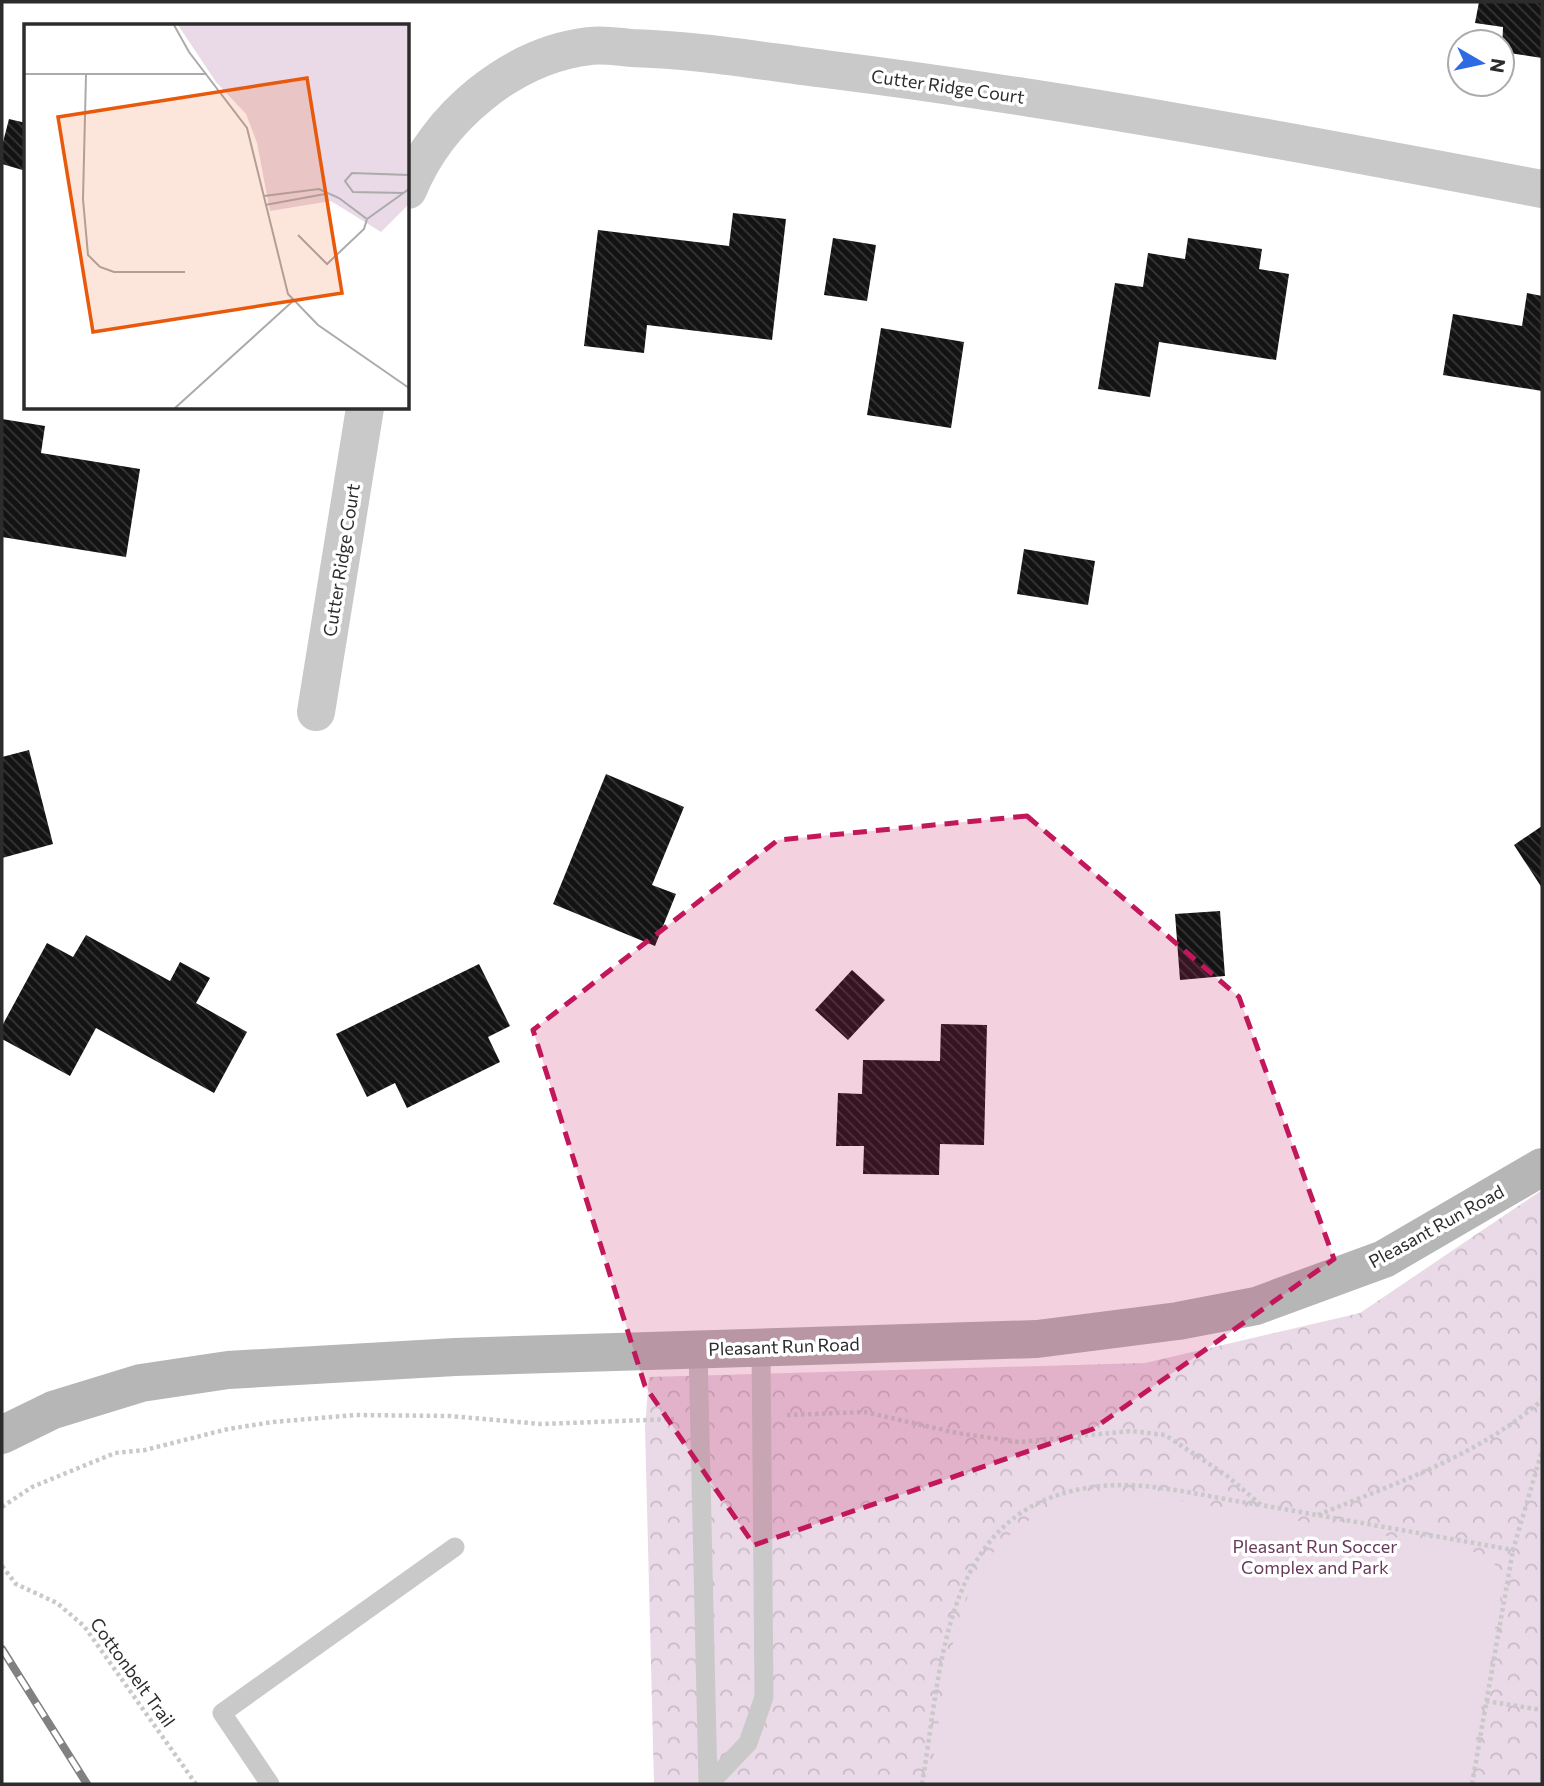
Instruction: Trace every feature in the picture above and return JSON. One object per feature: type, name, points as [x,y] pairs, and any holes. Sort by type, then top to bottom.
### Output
[{"type":"main road","name":"Pleasant Run Road","points":[[2,1435],[53,1410],[141,1383],[229,1370],[455,1357],[1037,1339],[1178,1321],[1256,1306],[1384,1259],[1542,1167]]},
{"type":"street","name":"Cutter Ridge Court","points":[[410,185],[416,170],[446,126],[499,80],[547,57],[590,46],[658,48],[940,83],[1542,189]]},
{"type":"street","name":"Cutter Ridge Court","points":[[316,712],[365,410]]},
{"type":"lane","points":[[708,1784],[748,1743],[764,1697],[761,1347]]},
{"type":"lane","points":[[698,1349],[708,1784]]},
{"type":"lane","points":[[270,1784],[222,1713],[455,1547]]},
{"type":"path","points":[[1317,1515],[1478,1447],[1518,1421],[1542,1400]]},
{"type":"path","points":[[762,1416],[865,1412],[957,1433],[1019,1442],[1131,1430],[1165,1435],[1226,1475],[1261,1505]]},
{"type":"path","points":[[2,1507],[32,1487],[115,1453],[145,1450],[228,1429],[273,1422],[355,1415],[450,1416],[541,1424],[700,1418]]},
{"type":"path","points":[[1472,1784],[1513,1550],[1542,1451]]},
{"type":"path","points":[[922,1784],[949,1624],[956,1598],[970,1568],[1015,1516],[1071,1491],[1103,1486],[1141,1486],[1513,1550]]},
{"type":"path","name":"Cottonbelt Trail","points":[[2,1566],[16,1584],[57,1603],[84,1626],[196,1784]]},
{"type":"path","points":[[1486,1701],[1542,1710]]},
{"type":"highlighted area","points":[[1027,816],[1239,997],[1334,1259],[1093,1429],[754,1545],[645,1386],[533,1030],[778,840]]},
{"type":"green space","name":"Pleasant Run Soccer Complex and Park","points":[[1542,1190],[1542,1784],[654,1784],[645,1427],[649,1377],[1145,1363],[1360,1313]]},
{"type":"green space","points":[[1110,1493],[1141,1494],[1464,1549],[1490,1560],[1498,1569],[1503,1583],[1468,1784],[937,1784],[932,1766],[947,1673],[970,1590],[990,1556],[1019,1528],[1058,1506]]},
{"type":"building","points":[[1479,2],[1542,2],[1542,58],[1516,54],[1516,28],[1475,23]]},
{"type":"building","points":[[9,119],[24,123],[24,170],[2,164],[2,146]]},
{"type":"building","points":[[733,213],[786,219],[772,340],[647,325],[644,353],[584,346],[598,230],[729,246]]},
{"type":"building","points":[[833,238],[876,245],[867,301],[824,295]]},
{"type":"building","points":[[1188,238],[1262,249],[1259,269],[1289,274],[1276,360],[1159,342],[1150,397],[1098,389],[1115,283],[1143,287],[1148,253],[1185,259]]},
{"type":"building","points":[[1527,293],[1542,296],[1542,391],[1443,375],[1453,314],[1522,326]]},
{"type":"building","points":[[881,328],[964,342],[951,428],[867,415]]},
{"type":"building","points":[[2,419],[45,426],[41,453],[140,469],[126,557],[2,537]]},
{"type":"building","points":[[1024,549],[1095,561],[1088,605],[1017,594]]},
{"type":"building","points":[[29,750],[53,844],[2,858],[2,757]]},
{"type":"building","points":[[606,774],[684,807],[652,885],[676,894],[655,946],[553,904]]},
{"type":"building","points":[[1542,826],[1542,888],[1514,845]]},
{"type":"building","points":[[1220,911],[1225,976],[1180,980],[1175,914]]},
{"type":"building","points":[[86,935],[170,981],[180,962],[210,978],[196,1003],[247,1032],[214,1093],[96,1028],[70,1076],[2,1039],[2,1026],[47,943],[73,957]]},
{"type":"building","points":[[479,964],[510,1026],[488,1037],[500,1062],[407,1108],[395,1083],[367,1097],[336,1034]]},
{"type":"building","points":[[852,970],[885,1000],[848,1040],[815,1010]]},
{"type":"building","points":[[941,1024],[987,1025],[984,1145],[940,1144],[939,1175],[863,1174],[864,1146],[836,1146],[838,1093],[862,1094],[863,1060],[940,1061]]},
{"type":"railway","points":[[2,1649],[87,1784]]}]
